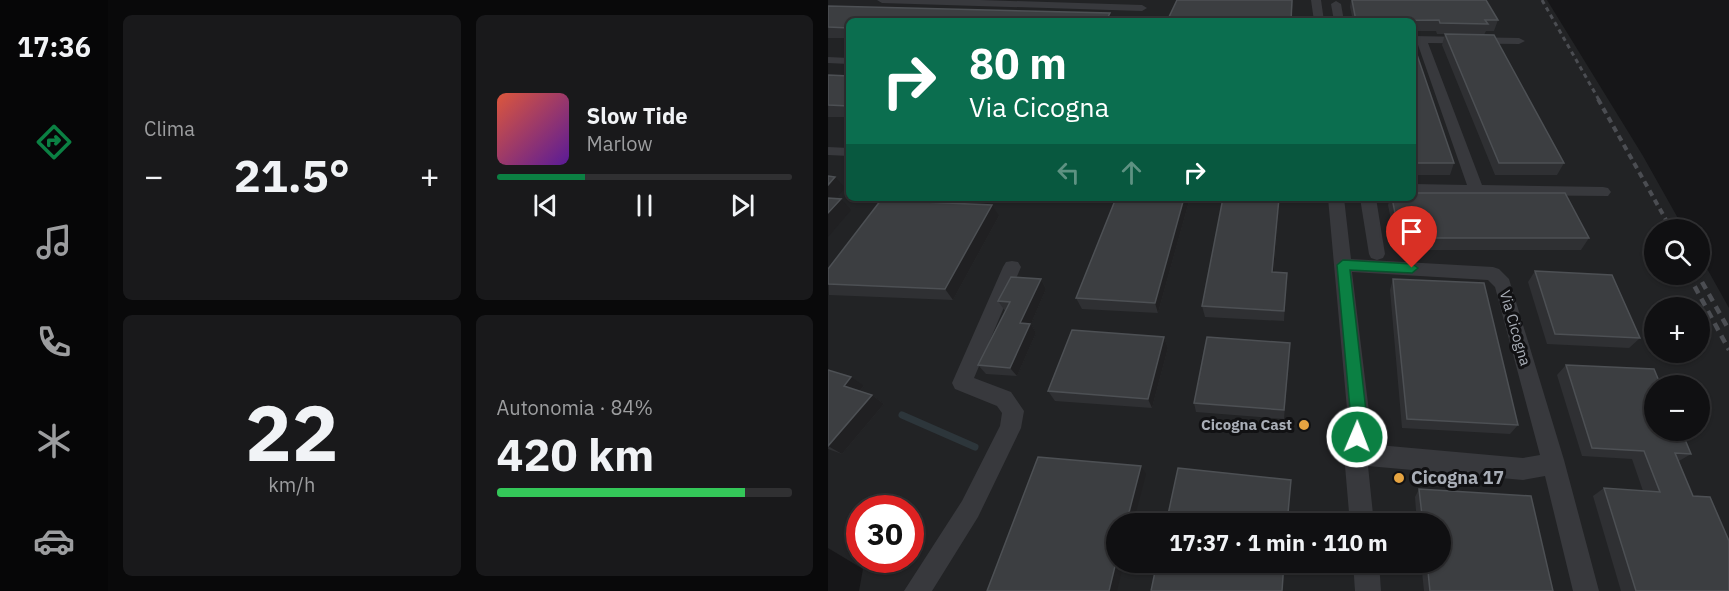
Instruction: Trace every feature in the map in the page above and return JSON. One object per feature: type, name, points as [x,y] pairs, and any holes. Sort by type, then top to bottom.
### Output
[{"type":"street","points":[[882,0],[1144,4],[1137,18]]},
{"type":"street","points":[[1316,0],[1319,18]]},
{"type":"street","points":[[1336,4],[1338,18]]},
{"type":"street","points":[[1476,190],[1418,39],[1519,40]]},
{"type":"street","points":[[828,60],[846,61]]},
{"type":"street","points":[[828,151],[846,152]]},
{"type":"street","points":[[1416,189],[1603,192]]},
{"type":"street","points":[[1336,201],[1359,420],[1355,454],[1361,513]]},
{"type":"street","points":[[1368,201],[1377,254]]},
{"type":"street","name":"Via Cicogna","points":[[1343,265],[1493,274],[1503,284],[1586,591]]},
{"type":"street","points":[[916,591],[970,509],[1010,428],[1013,411],[1004,399],[962,383],[1012,267]]},
{"type":"street","points":[[1355,454],[1524,468],[1539,467],[1552,460]]},
{"type":"street","points":[[1367,573],[1368,591]]},
{"type":"shaded area","points":[[828,0],[1547,0],[1643,156],[1678,219],[1644,219],[1644,285],[1710,285],[1710,274],[1729,308],[1729,591],[859,591],[862,573],[924,573],[924,495],[846,495],[846,559],[828,548]]},
{"type":"building","points":[[1177,0],[1292,0],[1291,18],[1169,17]]},
{"type":"building","points":[[1352,0],[1486,0],[1498,20],[1485,20],[1488,24],[1440,23],[1439,20],[1416,20],[1416,18],[1355,18]]},
{"type":"building","points":[[828,6],[1110,13],[1108,18],[846,18],[846,28],[828,27]]},
{"type":"building","points":[[1445,34],[1494,35],[1564,163],[1499,163]]},
{"type":"building","points":[[1416,52],[1454,163],[1416,163]]},
{"type":"building","points":[[828,75],[846,76],[846,106],[828,105]]},
{"type":"building","points":[[828,176],[835,177],[828,185]]},
{"type":"building","points":[[1416,193],[1565,193],[1589,238],[1400,238],[1393,201],[1416,201]]},
{"type":"building","points":[[828,198],[841,199],[828,213]]},
{"type":"building","points":[[880,201],[992,205],[945,289],[828,284],[828,269]]},
{"type":"building","points":[[1115,201],[1183,201],[1155,303],[1076,298]]},
{"type":"building","points":[[1222,201],[1279,201],[1272,272],[1287,273],[1284,311],[1202,306]]},
{"type":"building","points":[[1535,271],[1612,275],[1640,338],[1555,334]]},
{"type":"building","points":[[1011,277],[1041,279],[1020,323],[1030,324],[1010,368],[978,365],[1010,302],[998,301]]},
{"type":"building","points":[[1393,279],[1484,283],[1518,425],[1407,419]]},
{"type":"building","points":[[1072,330],[1164,337],[1148,399],[1048,391]]},
{"type":"building","points":[[1207,337],[1290,343],[1284,410],[1194,403]]},
{"type":"building","points":[[1566,365],[1654,369],[1656,375],[1644,375],[1644,441],[1686,441],[1691,454],[1675,453],[1693,496],[1710,497],[1729,541],[1729,591],[1636,591],[1604,488],[1660,492],[1644,451],[1592,448]]},
{"type":"building","points":[[828,370],[851,377],[844,386],[872,395],[828,446]]},
{"type":"building","points":[[1038,457],[1141,466],[1129,513],[1106,513],[1106,573],[1113,573],[1109,591],[987,591]]},
{"type":"building","points":[[1178,468],[1291,480],[1288,513],[1168,513]]},
{"type":"building","points":[[1419,489],[1531,496],[1553,591],[1430,591],[1428,573],[1451,573],[1451,513],[1422,513]]},
{"type":"building","points":[[1155,573],[1283,573],[1282,591],[1151,591]]},
{"type":"waterway","points":[[902,415],[975,447]]},
{"type":"railway","points":[[1542,0],[1599,100]]},
{"type":"railway","points":[[1598,99],[1666,219]]},
{"type":"railway","points":[[1694,285],[1729,350]]},
{"type":"railway","points":[[1704,285],[1729,330]]},
{"type":"place","name":"Cicogna Cast","points":[[1304,425]]},
{"type":"place","name":"Cicogna 17","points":[[1399,478]]},
{"type":"route","points":[[1357,437],[1359,420],[1343,265],[1412,268]]}]
